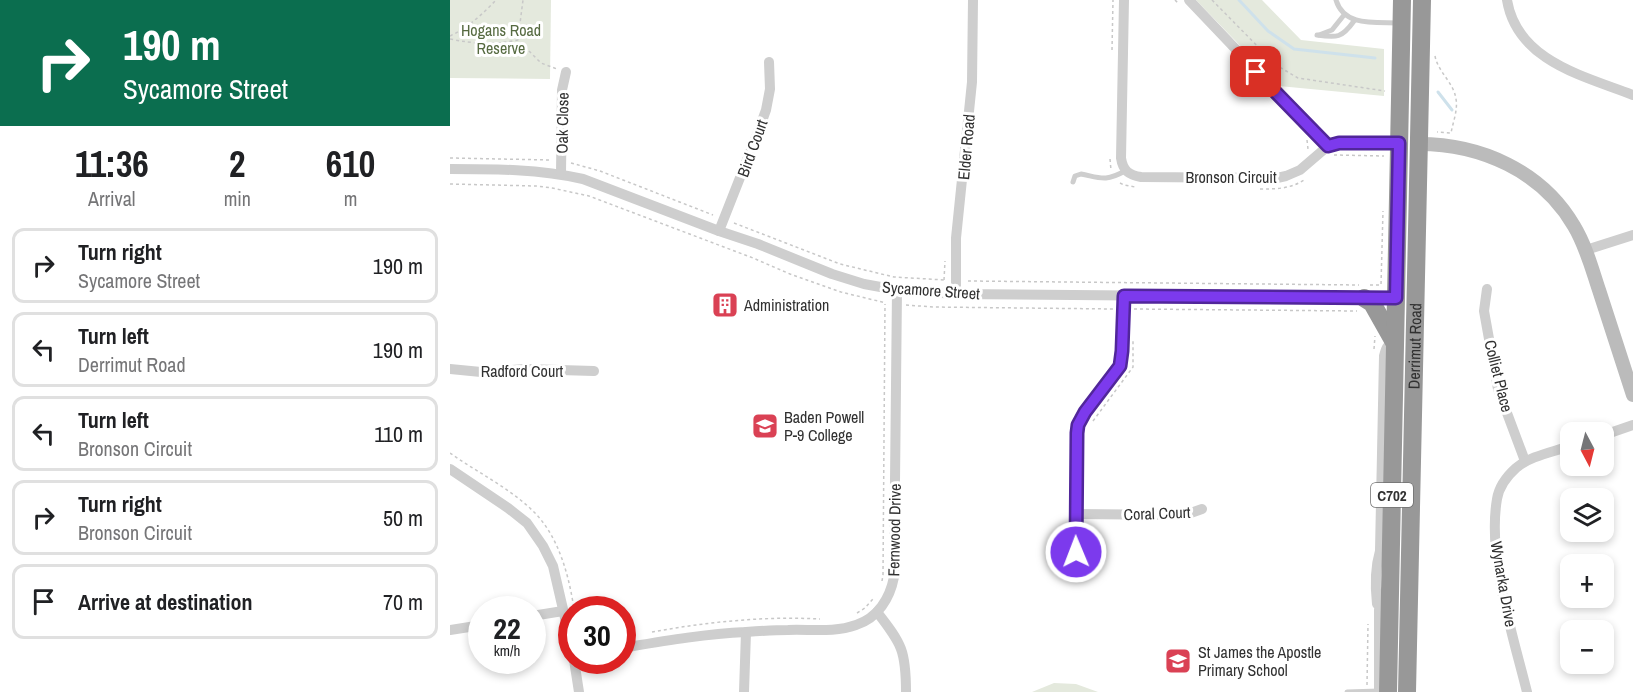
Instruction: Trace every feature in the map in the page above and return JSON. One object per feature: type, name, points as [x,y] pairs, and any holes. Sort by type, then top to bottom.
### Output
[{"type":"highway","name":"Derrimut Road","points":[[1382,692],[1390,575],[1402,0]]},
{"type":"highway","name":"Derrimut Road","points":[[1407,692],[1422,0]]},
{"type":"highway","points":[[1401,23],[1422,23]]},
{"type":"highway","points":[[1399,143],[1419,144]]},
{"type":"highway","points":[[1396,298],[1415,298]]},
{"type":"highway","points":[[1360,304],[1372,303],[1395,344]]},
{"type":"highway","points":[[1392,498],[1397,481],[1403,472],[1412,470]]},
{"type":"street","name":"Elder Road","points":[[956,294],[956,238],[972,82],[973,0]]},
{"type":"street","points":[[1124,0],[1121,158],[1125,171]]},
{"type":"street","points":[[1189,0],[1329,150],[1339,143],[1399,143]]},
{"type":"street","points":[[1507,0],[1515,25],[1523,37],[1543,57],[1564,69],[1633,95]]},
{"type":"street","name":"Bird Court","points":[[719,231],[759,132],[769,100],[769,62]]},
{"type":"street","name":"Oak Close","points":[[561,174],[562,90],[566,72]]},
{"type":"street","points":[[1419,144],[1462,147],[1497,158],[1534,180],[1560,207],[1574,225],[1586,250],[1633,395]]},
{"type":"street","name":"Bronson Circuit","points":[[1125,171],[1141,177],[1286,176],[1300,170],[1329,150]]},
{"type":"street","name":"Sycamore Street","points":[[450,169],[522,170],[561,174],[599,184],[832,274],[864,284],[897,290],[956,294],[1124,296],[1360,304],[1396,298]]},
{"type":"street","points":[[1586,250],[1633,235]]},
{"type":"street","name":"Colliet Place","points":[[1486,289],[1484,311],[1498,389],[1525,461]]},
{"type":"street","name":"Fernwood Drive","points":[[636,646],[707,634],[842,629],[858,625],[877,612],[887,600],[892,590],[894,577],[897,290]]},
{"type":"street","points":[[1076,552],[1078,425],[1085,412],[1120,366],[1124,296]]},
{"type":"street","points":[[1382,692],[1379,610],[1376,590],[1380,550],[1384,356],[1386,347],[1395,344]]},
{"type":"street","name":"Radford Court","points":[[450,369],[481,372],[525,369],[594,371]]},
{"type":"street","points":[[1614,431],[1633,424]]},
{"type":"street","name":"Wynarka Drive","points":[[1527,692],[1501,582],[1496,536],[1498,497],[1508,477],[1525,461],[1560,449]]},
{"type":"street","points":[[450,469],[508,508],[527,524],[543,546],[553,566],[560,596]]},
{"type":"street","name":"Coral Court","points":[[1075,514],[1185,515],[1202,509]]},
{"type":"street","points":[[1379,610],[1390,575],[1380,550]]},
{"type":"street","points":[[877,612],[902,649],[905,661],[906,692]]},
{"type":"street","points":[[450,630],[468,627]]},
{"type":"street","points":[[744,692],[746,632]]},
{"type":"street","points":[[576,674],[579,692]]},
{"type":"lane","points":[[1336,0],[1344,15],[1354,21],[1401,23]]},
{"type":"lane","points":[[1344,15],[1332,30],[1317,36],[1334,38],[1346,33],[1354,21]]},
{"type":"lane","points":[[1073,182],[1075,176],[1081,174],[1104,179],[1125,171]]},
{"type":"lane","points":[[1347,692],[1382,692]]},
{"type":"path","points":[[450,38],[475,20],[496,0]]},
{"type":"path","points":[[518,40],[523,0]]},
{"type":"path","points":[[1112,57],[1113,0]]},
{"type":"path","points":[[1212,0],[1276,65],[1298,78],[1386,91]]},
{"type":"path","points":[[450,38],[478,44],[518,40]]},
{"type":"path","points":[[518,40],[541,63],[566,72]]},
{"type":"path","points":[[1434,50],[1438,67],[1452,87],[1455,96],[1456,110],[1451,133]]},
{"type":"path","points":[[1329,150],[1384,156]]},
{"type":"path","points":[[450,158],[561,161],[600,171],[840,264],[894,277],[956,281],[1381,285],[1383,212]]},
{"type":"path","points":[[1110,161],[1113,177],[1124,185],[1143,187]]},
{"type":"path","points":[[1260,189],[1285,189],[1305,180]]},
{"type":"path","points":[[450,184],[536,186],[589,196],[790,274],[841,292],[885,303],[883,576],[880,587]]},
{"type":"path","points":[[944,280],[945,253]]},
{"type":"path","points":[[897,304],[933,307],[1124,309],[1360,304]]},
{"type":"path","points":[[1090,425],[1133,367],[1134,332]]},
{"type":"path","points":[[1374,356],[1375,335]]},
{"type":"path","points":[[852,616],[865,608],[875,597]]},
{"type":"path","points":[[1367,691],[1368,616]]},
{"type":"path","points":[[646,633],[690,625],[733,621],[784,618],[828,620]]},
{"type":"green space","name":"Hogans Road Reserve","points":[[450,0],[551,0],[550,79],[450,78]]},
{"type":"green space","points":[[1196,0],[1262,0],[1301,40],[1384,49],[1384,96],[1279,86]]},
{"type":"green space","points":[[1054,683],[1076,684],[1098,692],[1032,692]]},
{"type":"waterway","points":[[1239,0],[1268,31],[1294,49],[1375,58]]},
{"type":"waterway","points":[[1438,92],[1452,110]]},
{"type":"place","name":"Administration","points":[[725,305]]},
{"type":"place","name":"Baden Powell P-9 College","points":[[765,426]]},
{"type":"place","name":"St James the Apostle Primary School","points":[[1178,661]]},
{"type":"route","points":[[1076,552],[1078,425],[1085,412],[1120,366],[1124,296],[1396,298],[1399,143],[1334,143],[1328,146],[1256,72]]}]
